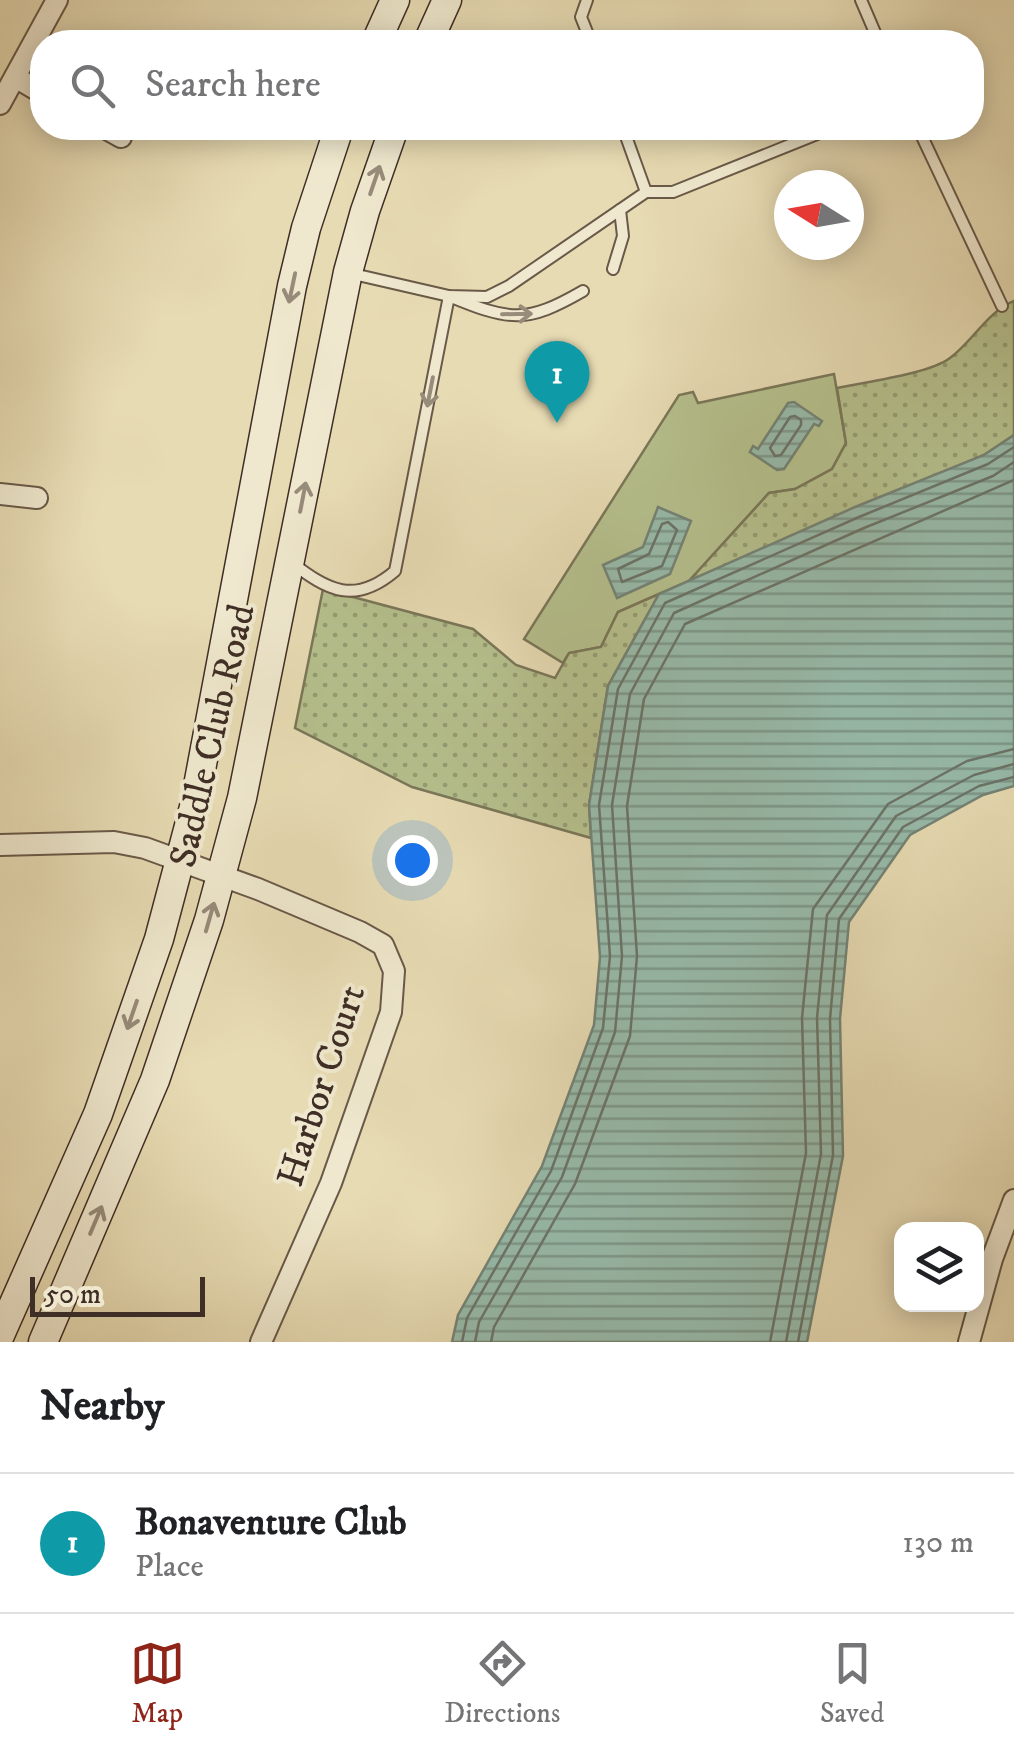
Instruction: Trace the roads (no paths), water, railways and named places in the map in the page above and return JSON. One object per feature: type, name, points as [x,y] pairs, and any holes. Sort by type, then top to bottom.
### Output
[{"type":"street","points":[[41,30],[56,0]]},
{"type":"street","points":[[381,30],[394,0]]},
{"type":"street","points":[[433,30],[447,0]]},
{"type":"street","points":[[0,104],[30,51]]},
{"type":"street","points":[[16,78],[30,86]]},
{"type":"street","name":"Saddle Club Road","points":[[0,1335],[98,1114],[159,939],[208,733],[292,286],[335,140]]},
{"type":"street","name":"Saddle Club Road","points":[[43,1342],[155,1080],[184,1002],[222,876],[242,798],[348,272],[390,140]]},
{"type":"street","points":[[0,494],[38,498]]},
{"type":"street","name":"Harbor Court","points":[[0,846],[114,842],[144,848],[360,932],[383,946],[394,971],[390,1012],[331,1182],[260,1342]]},
{"type":"street","points":[[969,1342],[1014,1200]]},
{"type":"lane","points":[[586,30],[581,17],[587,0]]},
{"type":"lane","points":[[860,0],[874,30]]},
{"type":"lane","points":[[626,140],[646,192]]},
{"type":"lane","points":[[449,296],[488,297],[646,192],[673,192],[802,140]]},
{"type":"lane","points":[[924,140],[1002,306]]},
{"type":"lane","points":[[613,269],[622,236],[620,210]]},
{"type":"lane","points":[[348,272],[449,296],[490,313],[518,316],[547,312],[583,291]]},
{"type":"lane","points":[[290,562],[318,584],[338,592],[377,586],[395,571],[449,296]]},
{"type":"water","points":[[794,402],[822,421],[819,426],[814,424],[784,469],[777,470],[750,452],[753,446],[758,449],[788,403]]},
{"type":"water","points":[[1014,435],[1014,786],[983,795],[910,835],[849,922],[840,1019],[843,1156],[807,1342],[452,1342],[458,1315],[542,1166],[594,1025],[600,957],[589,805],[608,686],[659,594],[984,455]]},
{"type":"water","points":[[658,507],[691,521],[670,574],[617,598],[603,565],[643,547]]},
{"type":"place","name":"Bonaventure Club","points":[[557,423]]}]
